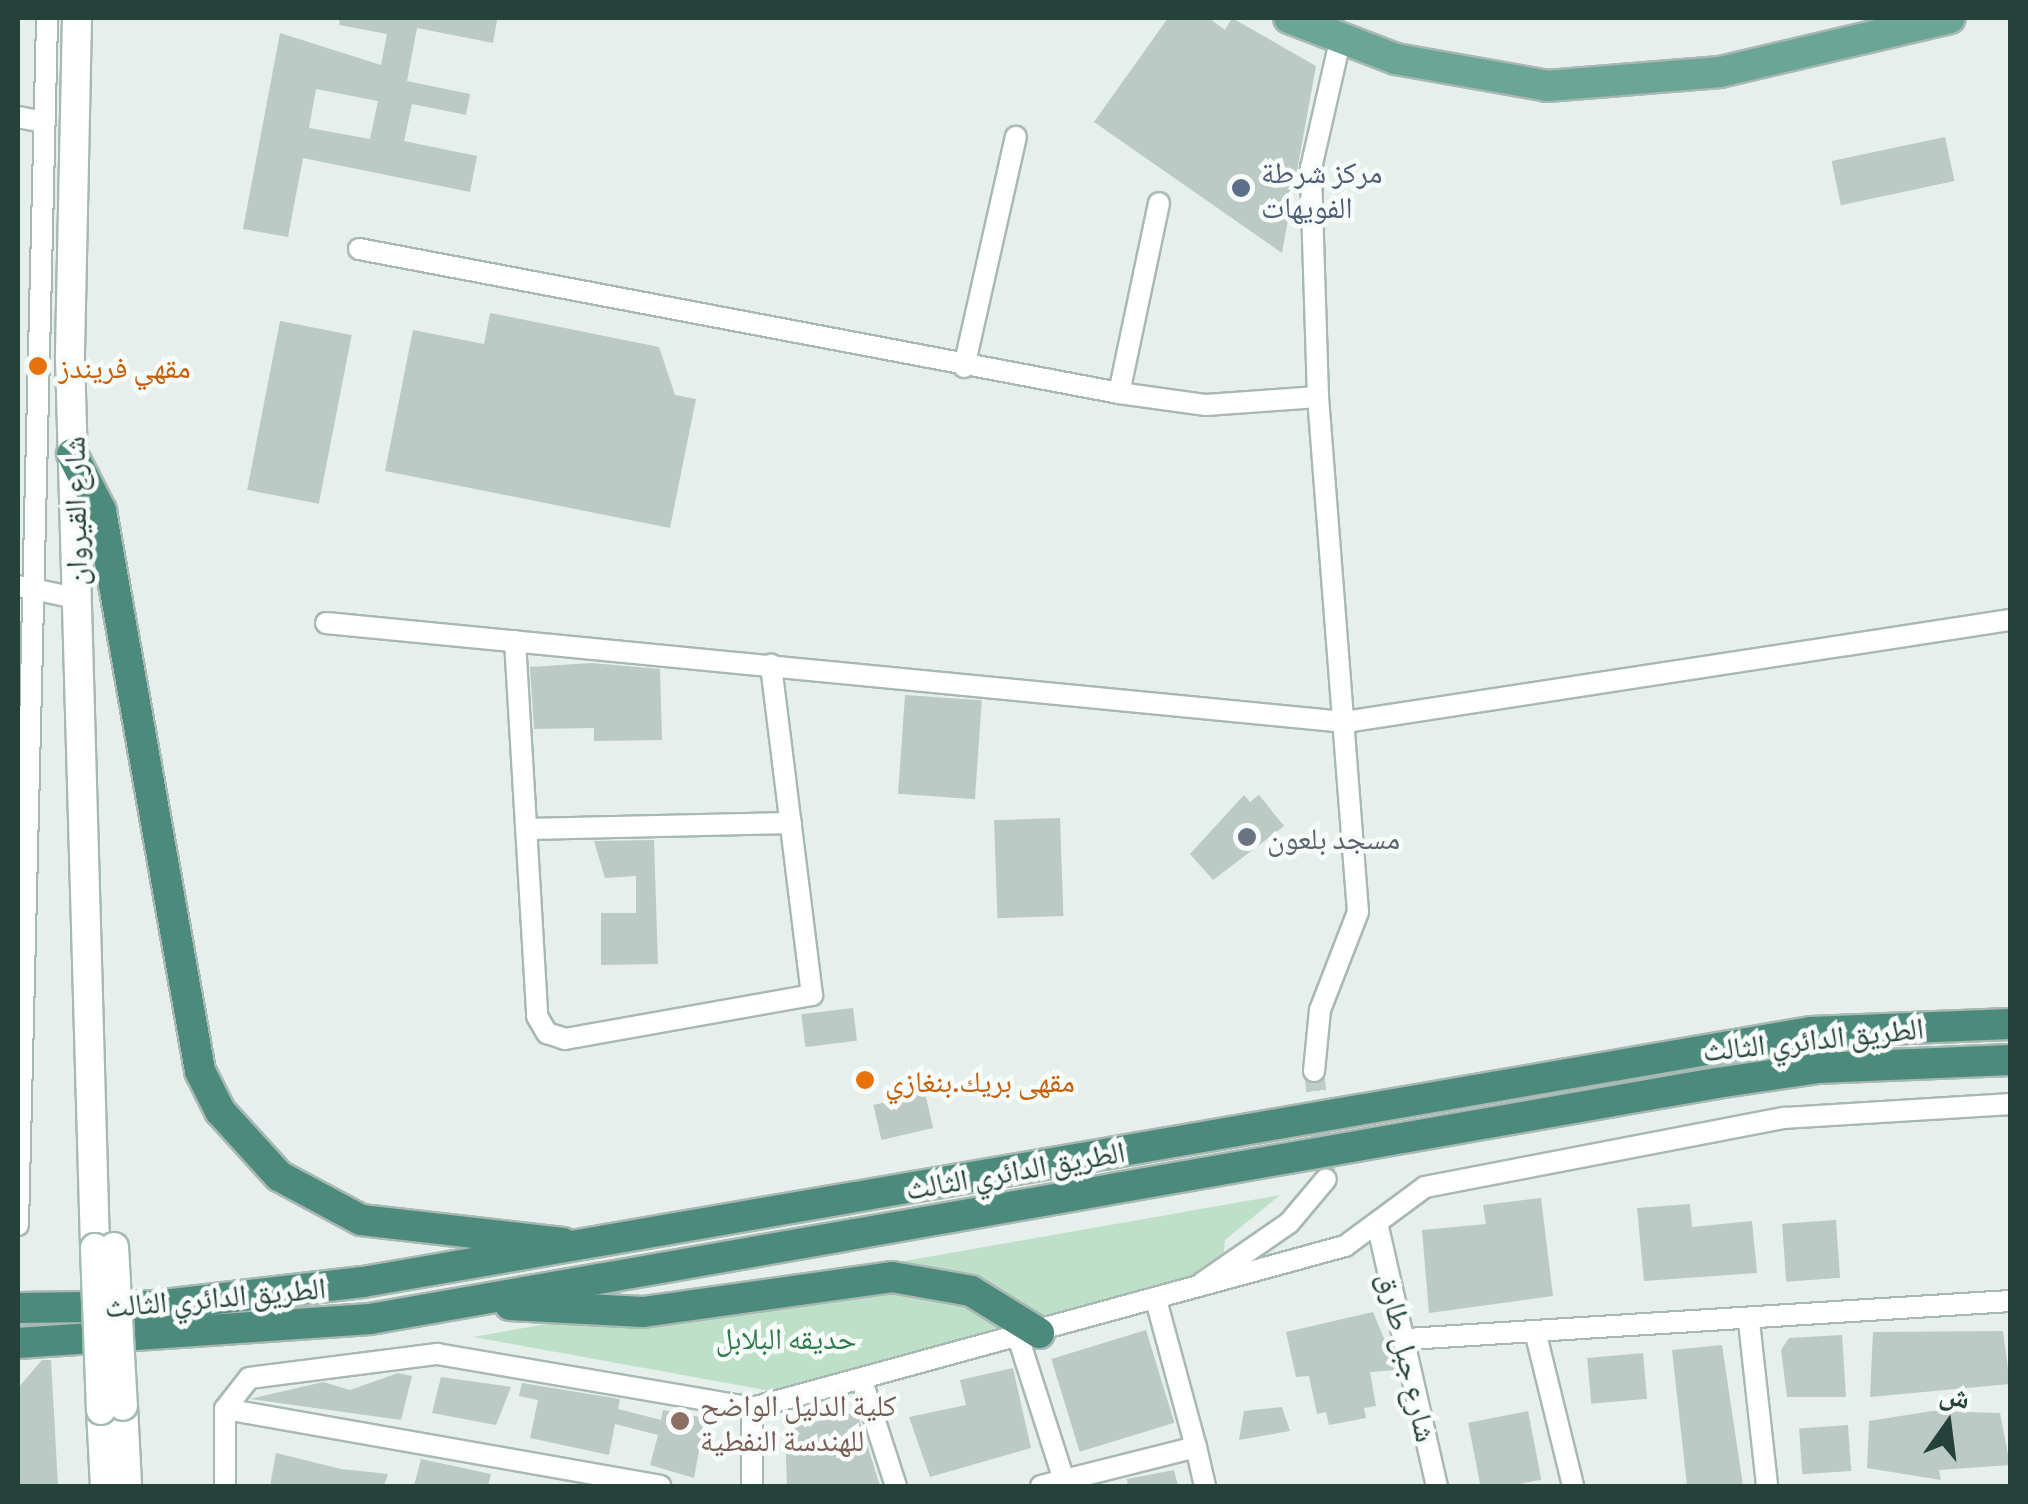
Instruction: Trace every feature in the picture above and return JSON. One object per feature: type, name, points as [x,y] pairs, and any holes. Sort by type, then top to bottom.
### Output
[{"type":"highway","points":[[72,454],[101,511],[196,1052],[220,1110],[279,1176],[361,1220],[576,1246]]},
{"type":"highway","name":"الطريق الدائري الثالث","points":[[18,1308],[215,1300],[576,1246],[1794,1035],[2010,1024]]},
{"type":"highway","name":"الطريق الدائري الثالث","points":[[18,1343],[234,1334],[483,1300],[1717,1083],[1817,1068],[2010,1060]]},
{"type":"highway","points":[[483,1300],[643,1312],[892,1277],[971,1291],[1029,1336]]},
{"type":"main road","name":"شارع القيروان","points":[[76,18],[70,357],[90,1004],[83,1035],[104,1247],[112,1408],[105,1486]]},
{"type":"main road","points":[[1289,18],[1340,41],[1468,76],[1547,86],[1720,72],[1905,22],[1950,18]]},
{"type":"main road","name":"شارع القيروان","points":[[112,1408],[127,1486]]},
{"type":"street","points":[[18,1226],[28,348],[47,18]]},
{"type":"street","points":[[1314,1071],[1320,1010],[1358,912],[1318,397],[1312,168],[1340,41]]},
{"type":"street","points":[[18,117],[44,122]]},
{"type":"street","points":[[964,366],[1016,136]]},
{"type":"street","points":[[1120,394],[1159,202]]},
{"type":"street","points":[[359,249],[1120,394],[1206,405],[1318,397]]},
{"type":"street","points":[[28,348],[70,357]]},
{"type":"street","points":[[25,588],[76,598]]},
{"type":"street","points":[[326,622],[1345,722],[2010,620]]},
{"type":"street","points":[[515,640],[536,1016],[547,1034],[565,1039],[812,995],[771,664]]},
{"type":"street","points":[[527,829],[791,823]]},
{"type":"street","points":[[225,1486],[225,1409],[249,1378],[399,1354],[752,1408],[863,1384],[1345,1246],[1378,1227],[1402,1197],[1425,1187],[1784,1118],[2010,1104]]},
{"type":"street","points":[[1192,1290],[1289,1223],[1326,1179]]},
{"type":"street","name":"شارع جبل طارق","points":[[1378,1227],[1408,1338],[1437,1486]]},
{"type":"street","points":[[1156,1300],[1205,1486]]},
{"type":"street","points":[[1408,1338],[1536,1336],[2010,1301]]},
{"type":"street","points":[[1749,1322],[1767,1486]]},
{"type":"street","points":[[1029,1336],[1064,1480]]},
{"type":"street","points":[[1536,1336],[1573,1486]]},
{"type":"street","points":[[863,1384],[896,1486]]},
{"type":"street","points":[[752,1408],[752,1486]]},
{"type":"street","points":[[225,1409],[660,1486]]},
{"type":"street","points":[[1041,1486],[1196,1446]]},
{"type":"green space","name":"حديقه البلابل","points":[[1280,1195],[1225,1240],[1222,1270],[787,1394],[473,1337]]},
{"type":"building","points":[[340,18],[497,20],[493,43],[417,28],[407,81],[470,94],[466,115],[412,104],[404,141],[477,156],[470,192],[303,158],[288,237],[243,229],[280,33],[381,65],[387,34],[339,25]],"holes":[[[316,89],[378,101],[370,139],[309,128]]]},
{"type":"building","name":"مركز شرطة الفويهات","points":[[1168,18],[1209,18],[1225,30],[1232,18],[1316,66],[1282,253],[1094,122]]},
{"type":"building","points":[[1945,137],[1954,181],[1841,205],[1832,161]]},
{"type":"building","points":[[490,313],[659,347],[675,395],[696,399],[670,528],[385,471],[413,330],[484,344]]},
{"type":"building","points":[[280,321],[352,335],[319,504],[247,490]]},
{"type":"building","points":[[592,663],[660,669],[662,740],[594,741],[594,728],[534,729],[530,667]]},
{"type":"building","points":[[905,695],[982,700],[975,799],[898,794]]},
{"type":"building","points":[[1244,795],[1250,802],[1259,795],[1284,826],[1213,880],[1190,854]]},
{"type":"building","points":[[1060,818],[1063,916],[997,918],[994,820]]},
{"type":"building","points":[[654,840],[658,964],[601,965],[601,913],[636,913],[636,876],[605,878],[594,841]]},
{"type":"building","points":[[853,1008],[857,1041],[805,1047],[801,1014]]},
{"type":"building","points":[[925,1093],[933,1128],[881,1140],[873,1105]]},
{"type":"building","points":[[1541,1198],[1553,1296],[1429,1313],[1422,1230],[1486,1224],[1483,1205]]},
{"type":"building","points":[[1690,1204],[1692,1227],[1752,1221],[1757,1273],[1644,1281],[1637,1208]]},
{"type":"building","points":[[1836,1220],[1840,1278],[1786,1282],[1782,1224]]},
{"type":"building","points":[[1373,1312],[1397,1370],[1370,1372],[1376,1406],[1364,1408],[1366,1418],[1329,1425],[1326,1412],[1317,1414],[1309,1376],[1296,1377],[1286,1332]]},
{"type":"building","points":[[1146,1330],[1174,1423],[1080,1452],[1051,1359]]},
{"type":"building","points":[[2003,1331],[2010,1384],[1870,1397],[1873,1332]]},
{"type":"building","points":[[1842,1335],[1846,1397],[1787,1397],[1781,1350],[1789,1338]]},
{"type":"building","points":[[1722,1345],[1743,1486],[1687,1486],[1672,1350]]},
{"type":"building","points":[[1643,1353],[1647,1399],[1591,1404],[1587,1358]]},
{"type":"building","points":[[42,1360],[51,1360],[58,1486],[18,1486],[18,1388]]},
{"type":"building","points":[[1013,1368],[1031,1448],[930,1477],[909,1417],[966,1405],[960,1380]]},
{"type":"building","points":[[398,1373],[412,1376],[401,1420],[250,1399],[323,1382],[350,1390]]},
{"type":"building","points":[[441,1377],[511,1387],[496,1425],[432,1413]]},
{"type":"building","points":[[522,1383],[620,1399],[618,1409],[661,1420],[663,1410],[705,1418],[694,1478],[650,1465],[658,1435],[615,1424],[609,1455],[530,1438],[538,1400],[519,1396]]},
{"type":"building","points":[[1282,1407],[1290,1431],[1239,1440],[1244,1411]]},
{"type":"building","points":[[1528,1411],[1541,1480],[1480,1486],[1468,1423]]},
{"type":"building","points":[[1932,1411],[2000,1413],[2010,1465],[1939,1470],[1941,1480],[1867,1468],[1869,1421]]},
{"type":"building","points":[[857,1412],[880,1486],[787,1486],[785,1429]]},
{"type":"building","points":[[1848,1425],[1851,1471],[1802,1474],[1799,1428]]},
{"type":"building","points":[[276,1453],[341,1469],[388,1474],[384,1486],[270,1486]]},
{"type":"building","points":[[421,1459],[491,1474],[488,1486],[414,1486]]},
{"type":"building","points":[[1174,1470],[1178,1486],[1128,1486],[1127,1479]]},
{"type":"tunnel","points":[[1314,1071],[1326,1179]]},
{"type":"place","name":"مركز شرطة الفويهات","points":[[1241,188]]},
{"type":"place","name":"مقهي فريندز","points":[[38,366]]},
{"type":"place","name":"مسجد بلعون","points":[[1247,837]]},
{"type":"place","name":"مقهى بريك.بنغازي","points":[[865,1080]]},
{"type":"place","name":"كلية الدليل الواضح للهندسة النفطية","points":[[680,1421]]}]
